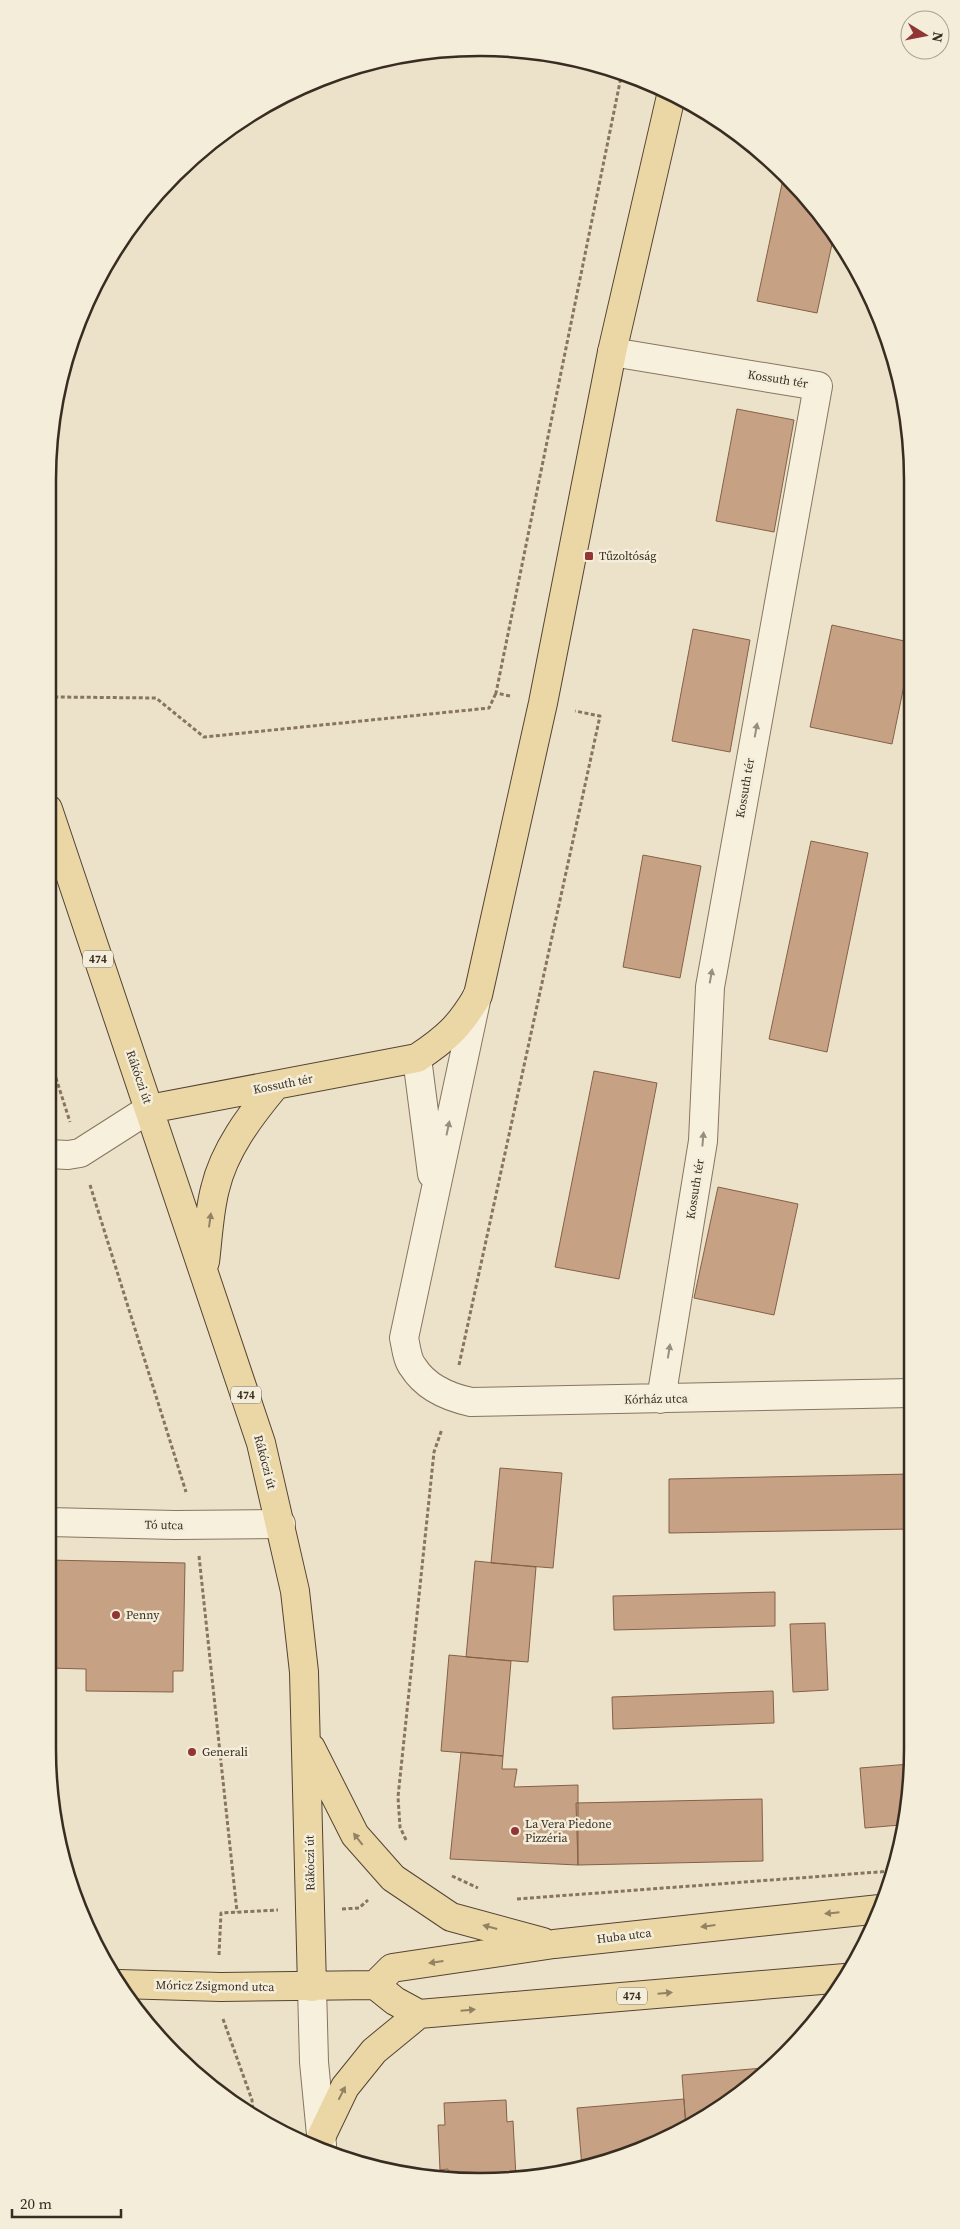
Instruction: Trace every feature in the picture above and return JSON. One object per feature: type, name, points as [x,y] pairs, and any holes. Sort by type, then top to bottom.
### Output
[{"type":"main road","name":"Kossuth tér","points":[[149,1108],[417,1058],[440,1043],[462,1021],[478,995],[543,703],[612,352],[671,102]]},
{"type":"main road","name":"Rákóczi út","points":[[56,833],[261,1442],[281,1524],[295,1591],[304,1672],[312,1987]]},
{"type":"main road","points":[[204,1268],[215,1188],[232,1146],[253,1113],[275,1086]]},
{"type":"main road","name":"474","points":[[307,1740],[355,1835],[393,1878],[451,1917],[554,1944]]},
{"type":"main road","name":"Huba utca","points":[[375,1985],[392,1968],[554,1944],[871,1910]]},
{"type":"main road","name":"474","points":[[419,2014],[835,1979]]},
{"type":"main road","name":"Móricz Zsigmond utca","points":[[128,1984],[312,1987]]},
{"type":"main road","points":[[312,1987],[375,1985],[394,2001],[419,2014],[374,2050],[345,2087],[322,2141]]},
{"type":"street","name":"Kossuth tér","points":[[612,352],[818,386],[710,987],[703,1141],[661,1399]]},
{"type":"street","name":"Kossuth tér","points":[[412,1366],[404,1338],[478,995]]},
{"type":"street","name":"Kossuth tér","points":[[417,1058],[434,1192]]},
{"type":"street","points":[[56,1154],[80,1153],[149,1108]]},
{"type":"street","name":"Kórház utca","points":[[412,1366],[428,1384],[452,1398],[471,1402],[904,1393]]},
{"type":"street","name":"Tó utca","points":[[56,1522],[196,1525],[281,1524]]},
{"type":"street","name":"Rákóczi út","points":[[312,1987],[314,2062],[322,2141]]},
{"type":"path","points":[[56,697],[156,698],[204,737],[489,708],[496,693]]},
{"type":"path","points":[[56,1079],[196,1525],[237,1912]]},
{"type":"path","points":[[513,1900],[885,1871]]},
{"type":"path","points":[[446,1872],[486,1892]]},
{"type":"path","points":[[237,2055],[252,2106]]},
{"type":"building","points":[[782,182],[816,222],[832,245],[817,313],[757,301]]},
{"type":"building","points":[[737,409],[794,420],[774,532],[716,521]]},
{"type":"building","points":[[832,625],[904,641],[904,685],[892,744],[810,727]]},
{"type":"building","points":[[693,629],[750,640],[730,752],[672,741]]},
{"type":"building","points":[[811,841],[868,853],[827,1052],[769,1039]]},
{"type":"building","points":[[643,855],[701,866],[680,978],[623,967]]},
{"type":"building","points":[[594,1071],[657,1083],[619,1279],[555,1267]]},
{"type":"building","points":[[718,1187],[798,1204],[774,1315],[694,1298]]},
{"type":"building","points":[[500,1468],[562,1473],[553,1568],[491,1563]]},
{"type":"building","points":[[904,1474],[904,1529],[669,1533],[669,1479]]},
{"type":"building","name":"Penny","points":[[56,1560],[185,1563],[183,1671],[173,1671],[173,1692],[86,1691],[86,1669],[56,1668]]},
{"type":"building","points":[[475,1561],[536,1567],[528,1662],[466,1657]]},
{"type":"building","points":[[775,1592],[775,1626],[614,1630],[613,1596]]},
{"type":"building","points":[[825,1623],[828,1690],[793,1692],[790,1624]]},
{"type":"building","points":[[449,1655],[511,1661],[503,1756],[441,1751]]},
{"type":"building","points":[[773,1691],[774,1723],[613,1729],[612,1697]]},
{"type":"building","name":"La Vera Piedone Pizzéria","points":[[461,1752],[503,1756],[502,1769],[517,1769],[514,1787],[578,1785],[578,1865],[450,1859]]},
{"type":"building","points":[[903,1765],[897,1825],[865,1828],[860,1768]]},
{"type":"building","points":[[762,1799],[763,1861],[578,1865],[576,1803]]},
{"type":"building","points":[[759,2068],[738,2085],[685,2119],[682,2075]]},
{"type":"building","points":[[684,2099],[685,2119],[642,2140],[581,2160],[577,2108]]},
{"type":"building","points":[[506,2100],[507,2122],[513,2121],[516,2171],[480,2173],[448,2172],[448,2169],[440,2170],[438,2125],[445,2125],[444,2103]]},
{"type":"place","name":"Tűzoltóság","points":[[589,556]]},
{"type":"place","name":"Penny","points":[[116,1615]]},
{"type":"place","name":"Generali","points":[[192,1752]]},
{"type":"place","name":"La Vera Piedone Pizzéria","points":[[515,1831]]}]
